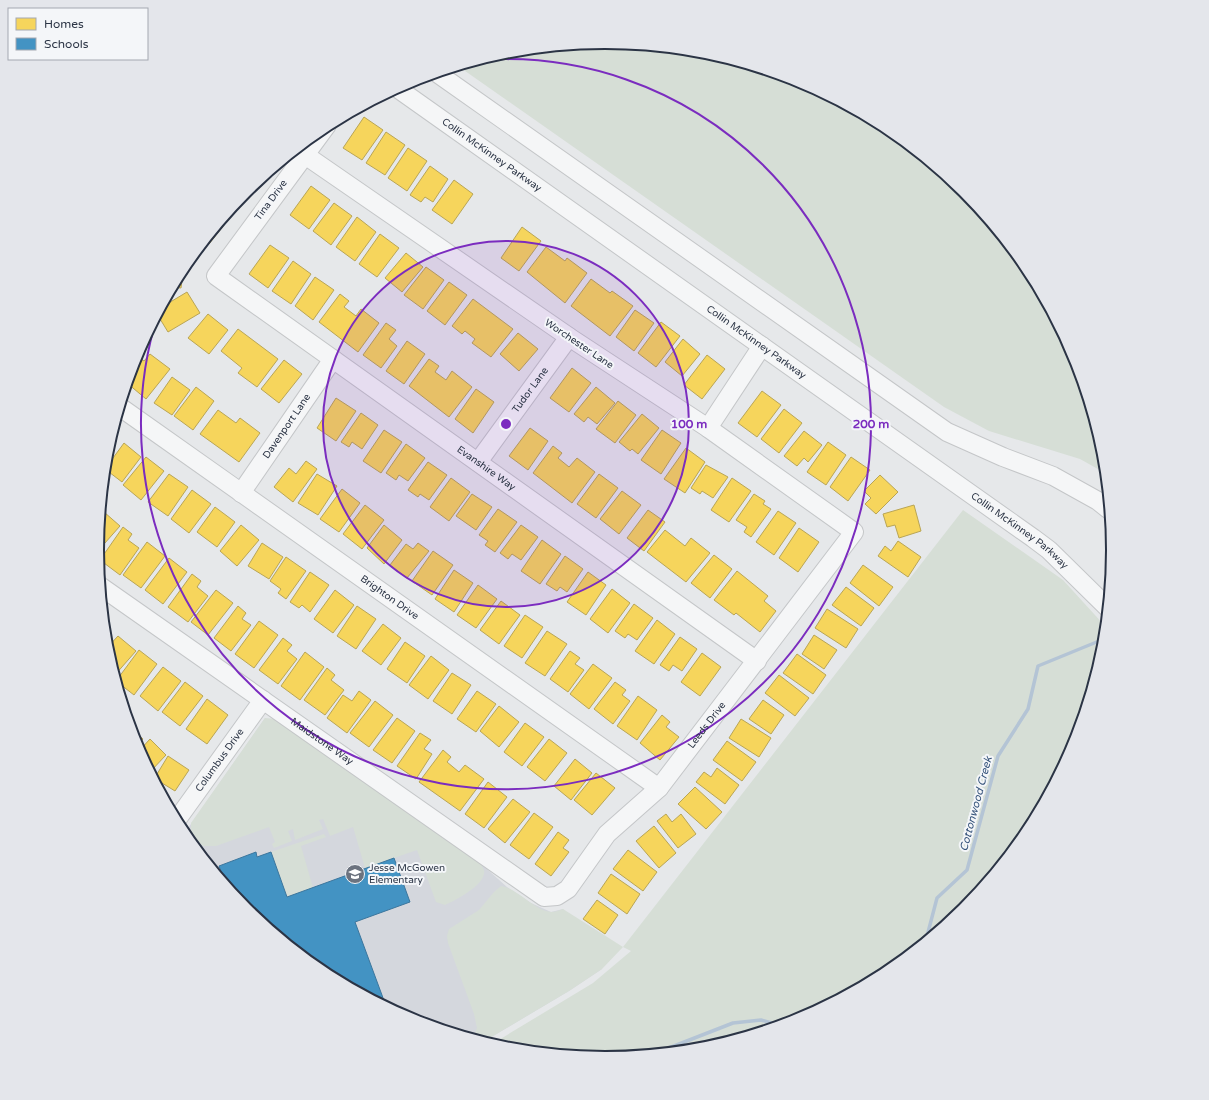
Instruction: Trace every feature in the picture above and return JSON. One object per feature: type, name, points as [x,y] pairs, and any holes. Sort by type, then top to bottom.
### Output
[{"type":"street","points":[[443,76],[947,432],[1003,457],[1054,476],[1103,505]]},
{"type":"street","name":"Collin McKinney Parkway","points":[[403,92],[1033,538],[1049,550],[1075,574],[1102,603]]},
{"type":"street","name":"Tina Drive","points":[[216,276],[315,142]]},
{"type":"street","name":"Worchester Lane","points":[[305,155],[568,337],[708,428],[854,532]]},
{"type":"street","name":"Evanshire Way","points":[[216,276],[757,661]]},
{"type":"street","name":"Tudor Lane","points":[[478,462],[568,337]]},
{"type":"street","points":[[708,428],[762,346]]},
{"type":"street","name":"Davenport Lane","points":[[241,493],[333,359]]},
{"type":"street","name":"Brighton Drive","points":[[124,410],[659,788]]},
{"type":"street","name":"Leeds Drive","points":[[544,897],[557,896],[568,889],[607,834],[659,788],[854,532]]},
{"type":"street","name":"Maidstone Way","points":[[106,590],[544,897]]},
{"type":"street","name":"Columbus Drive","points":[[180,815],[263,700]]},
{"type":"shaded area","points":[[572,50],[637,50],[670,53],[734,66],[796,87],[855,116],[883,133],[935,173],[959,196],[1002,245],[1021,272],[1054,328],[1067,358],[1079,389],[1088,420],[1099,469],[1080,459],[989,431],[944,407],[463,70],[539,53]]},
{"type":"shaded area","points":[[963,510],[1063,580],[1100,621],[1096,648],[1079,711],[1054,772],[1038,801],[1002,855],[959,904],[935,927],[883,967],[855,984],[796,1013],[734,1034],[702,1041],[670,1047],[604,1051],[539,1047],[500,1039],[593,983],[631,951],[623,947]]},
{"type":"shaded area","name":"Jesse McGowen Elementary","points":[[265,718],[479,862],[507,887],[531,903],[551,912],[563,909],[602,969],[569,991],[491,1037],[443,1024],[413,1013],[383,999],[326,967],[274,927],[250,904],[207,855],[188,828]]},
{"type":"shaded area","points":[[265,718],[277,719],[479,862],[484,870],[484,875],[481,881],[470,891],[445,905],[436,902],[417,850],[365,868],[353,827],[330,836],[323,819],[319,820],[323,829],[295,840],[293,829],[288,831],[292,841],[274,848],[272,844],[275,842],[269,827],[216,846],[203,846],[191,832],[191,823]]},
{"type":"shaded area","points":[[324,834],[326,837],[301,846],[313,888],[287,897],[271,852]]},
{"type":"shaded area","points":[[501,886],[513,891],[545,911],[553,912],[563,909],[623,947],[602,969],[569,991],[491,1037],[475,1034],[477,1028],[474,1014],[448,943],[447,936],[449,929],[479,910]]},
{"type":"building: Homes","points":[[364,117],[383,130],[362,160],[343,148]]},
{"type":"building: Homes","points":[[386,132],[405,145],[385,175],[366,163]]},
{"type":"building: Homes","points":[[408,148],[427,161],[407,191],[388,178]]},
{"type":"building: Homes","points":[[430,166],[448,179],[433,202],[425,197],[421,202],[410,195]]},
{"type":"building: Homes","points":[[454,180],[473,194],[452,224],[432,210]]},
{"type":"building: Homes","points":[[311,186],[330,200],[309,229],[290,215]]},
{"type":"building: Homes","points":[[334,203],[352,216],[331,245],[313,231]]},
{"type":"building: Homes","points":[[357,217],[376,232],[355,261],[336,247]]},
{"type":"building: Homes","points":[[224,225],[209,244],[208,243]]},
{"type":"building: Homes","points":[[522,227],[541,241],[519,271],[501,258]]},
{"type":"building: Homes","points":[[380,234],[399,248],[377,277],[359,264]]},
{"type":"building: Homes","points":[[270,245],[289,258],[268,288],[249,274]]},
{"type":"building: Homes","points":[[546,247],[565,261],[567,258],[587,273],[565,303],[527,272]]},
{"type":"building: Homes","points":[[406,253],[423,267],[402,292],[385,278]]},
{"type":"building: Homes","points":[[293,261],[311,274],[291,304],[272,291]]},
{"type":"building: Homes","points":[[426,267],[444,280],[423,309],[404,295]]},
{"type":"building: Homes","points":[[315,277],[334,290],[313,320],[295,306]]},
{"type":"building: Homes","points":[[591,279],[610,293],[612,291],[633,306],[610,336],[571,306]]},
{"type":"building: Homes","points":[[449,282],[467,295],[445,325],[427,311]]},
{"type":"building: Homes","points":[[187,292],[200,313],[168,332],[160,319],[169,303]]},
{"type":"building: Homes","points":[[340,294],[349,301],[344,307],[356,316],[361,309],[379,323],[358,352],[319,322]]},
{"type":"building: Homes","points":[[473,299],[513,329],[491,357],[472,343],[475,339],[465,331],[462,334],[452,326]]},
{"type":"building: Homes","points":[[635,310],[654,323],[634,351],[616,337]]},
{"type":"building: Homes","points":[[208,314],[228,330],[209,354],[188,338]]},
{"type":"building: Homes","points":[[661,322],[680,336],[656,367],[638,353]]},
{"type":"building: Homes","points":[[386,323],[396,330],[389,339],[397,346],[381,368],[363,355]]},
{"type":"building: Homes","points":[[238,329],[278,359],[257,387],[238,373],[242,368],[221,351]]},
{"type":"building: Homes","points":[[518,333],[538,349],[519,371],[500,354]]},
{"type":"building: Homes","points":[[683,339],[700,354],[682,376],[665,362]]},
{"type":"building: Homes","points":[[407,341],[425,354],[404,384],[386,371]]},
{"type":"building: Homes","points":[[150,354],[170,369],[146,399],[131,386],[142,359],[144,361]]},
{"type":"building: Homes","points":[[707,355],[725,369],[702,399],[684,385]]},
{"type":"building: Homes","points":[[429,359],[439,366],[435,372],[446,380],[452,371],[472,387],[449,417],[409,386]]},
{"type":"building: Homes","points":[[284,360],[302,374],[279,403],[261,389]]},
{"type":"building: Homes","points":[[572,368],[591,383],[569,412],[550,398]]},
{"type":"building: Homes","points":[[172,377],[190,390],[172,415],[154,403]]},
{"type":"building: Homes","points":[[196,387],[214,401],[193,430],[174,416]]},
{"type":"building: Homes","points":[[596,387],[615,403],[597,424],[588,417],[584,422],[574,414]]},
{"type":"building: Homes","points":[[476,389],[494,402],[473,433],[455,419]]},
{"type":"building: Homes","points":[[762,391],[781,405],[757,437],[738,423]]},
{"type":"building: Homes","points":[[336,398],[356,411],[336,441],[317,428]]},
{"type":"building: Homes","points":[[618,401],[636,415],[615,443],[596,429]]},
{"type":"building: Homes","points":[[784,409],[802,423],[779,453],[761,439]]},
{"type":"building: Homes","points":[[218,410],[236,423],[240,418],[260,433],[239,462],[200,434]]},
{"type":"building: Homes","points":[[361,413],[378,425],[362,449],[352,442],[349,447],[341,442]]},
{"type":"building: Homes","points":[[642,414],[659,428],[638,454],[632,449],[630,451],[619,442]]},
{"type":"building: Homes","points":[[530,428],[548,441],[528,470],[509,456]]},
{"type":"building: Homes","points":[[384,430],[402,442],[381,473],[363,461]]},
{"type":"building: Homes","points":[[662,430],[681,443],[661,474],[641,460]]},
{"type":"building: Homes","points":[[804,431],[822,445],[808,462],[804,458],[797,466],[784,456]]},
{"type":"building: Homes","points":[[828,442],[846,455],[826,485],[807,472]]},
{"type":"building: Homes","points":[[124,443],[141,457],[122,482],[110,473],[112,460]]},
{"type":"building: Homes","points":[[406,444],[425,458],[408,481],[399,475],[396,480],[386,473]]},
{"type":"building: Homes","points":[[553,446],[562,453],[558,458],[569,467],[577,458],[595,472],[572,503],[533,473]]},
{"type":"building: Homes","points":[[686,448],[705,462],[685,493],[664,479]]},
{"type":"building: Homes","points":[[146,457],[164,471],[141,500],[123,485]]},
{"type":"building: Homes","points":[[851,457],[870,470],[848,501],[830,487]]},
{"type":"building: Homes","points":[[306,461],[317,469],[293,502],[274,487],[289,468],[296,474]]},
{"type":"building: Homes","points":[[428,462],[447,475],[429,500],[420,494],[418,497],[408,490]]},
{"type":"building: Homes","points":[[706,465],[728,477],[713,498],[702,491],[700,494],[691,488]]},
{"type":"building: Homes","points":[[169,474],[188,487],[168,516],[148,502]]},
{"type":"building: Homes","points":[[317,474],[337,486],[318,515],[298,503]]},
{"type":"building: Homes","points":[[599,474],[618,488],[596,518],[577,504]]},
{"type":"building: Homes","points":[[880,475],[898,492],[876,514],[865,504],[871,498],[864,491]]},
{"type":"building: Homes","points":[[451,478],[470,492],[449,521],[430,507]]},
{"type":"building: Homes","points":[[732,478],[751,491],[729,522],[711,510]]},
{"type":"building: Homes","points":[[342,489],[360,503],[339,532],[320,519]]},
{"type":"building: Homes","points":[[192,490],[211,504],[189,533],[171,519]]},
{"type":"building: Homes","points":[[622,491],[641,505],[619,534],[600,519]]},
{"type":"building: Homes","points":[[472,494],[492,507],[476,530],[456,516]]},
{"type":"building: Homes","points":[[754,494],[765,501],[763,504],[771,509],[751,537],[744,532],[747,527],[736,520]]},
{"type":"building: Homes","points":[[365,505],[384,520],[362,549],[343,534]]},
{"type":"building: Homes","points":[[914,505],[921,531],[899,538],[895,525],[887,527],[883,514]]},
{"type":"building: Homes","points":[[215,507],[235,522],[217,547],[197,532]]},
{"type":"building: Homes","points":[[498,509],[517,522],[495,552],[485,545],[488,541],[479,535]]},
{"type":"building: Homes","points":[[648,510],[665,522],[644,551],[627,538]]},
{"type":"building: Homes","points":[[778,511],[796,523],[774,555],[756,542]]},
{"type":"building: Homes","points":[[105,513],[120,526],[104,544]]},
{"type":"building: Homes","points":[[241,525],[259,540],[237,566],[220,551]]},
{"type":"building: Homes","points":[[384,525],[402,540],[384,564],[367,548]]},
{"type":"building: Homes","points":[[521,525],[538,537],[521,560],[512,554],[508,559],[500,553]]},
{"type":"building: Homes","points":[[123,527],[132,534],[128,540],[139,548],[120,575],[104,563],[104,554]]},
{"type":"building: Homes","points":[[799,528],[819,542],[798,572],[779,558]]},
{"type":"building: Homes","points":[[665,530],[685,546],[691,538],[710,553],[686,582],[647,552]]},
{"type":"building: Homes","points":[[542,540],[561,554],[540,584],[521,571]]},
{"type":"building: Homes","points":[[898,541],[921,557],[908,577],[878,556],[885,546],[891,551]]},
{"type":"building: Homes","points":[[147,542],[165,556],[141,588],[123,575]]},
{"type":"building: Homes","points":[[262,543],[283,557],[269,579],[248,566]]},
{"type":"building: Homes","points":[[418,543],[429,551],[407,578],[390,565],[406,544],[413,549]]},
{"type":"building: Homes","points":[[433,551],[453,565],[432,595],[412,581]]},
{"type":"building: Homes","points":[[714,555],[732,569],[710,598],[691,583]]},
{"type":"building: Homes","points":[[565,556],[583,569],[567,592],[560,587],[557,591],[546,584]]},
{"type":"building: Homes","points":[[286,557],[306,571],[286,599],[278,593],[281,589],[270,581]]},
{"type":"building: Homes","points":[[169,558],[187,572],[163,604],[145,590]]},
{"type":"building: Homes","points":[[863,565],[893,587],[879,606],[850,583]]},
{"type":"building: Homes","points":[[454,570],[473,583],[454,612],[435,599]]},
{"type":"building: Homes","points":[[737,571],[768,596],[764,601],[776,611],[760,632],[736,613],[734,615],[714,600]]},
{"type":"building: Homes","points":[[310,572],[329,585],[310,612],[302,605],[299,608],[290,602]]},
{"type":"building: Homes","points":[[588,572],[606,585],[586,615],[567,602]]},
{"type":"building: Homes","points":[[192,574],[201,581],[197,587],[208,596],[188,622],[168,607]]},
{"type":"building: Homes","points":[[478,585],[497,599],[476,628],[457,615]]},
{"type":"building: Homes","points":[[846,587],[874,608],[861,626],[832,605]]},
{"type":"building: Homes","points":[[612,589],[630,603],[608,633],[590,619]]},
{"type":"building: Homes","points":[[216,590],[233,603],[208,635],[191,622]]},
{"type":"building: Homes","points":[[335,590],[354,605],[333,633],[314,619]]},
{"type":"building: Homes","points":[[501,601],[520,615],[499,644],[480,630]]},
{"type":"building: Homes","points":[[634,604],[653,618],[637,640],[628,634],[625,638],[615,631]]},
{"type":"building: Homes","points":[[238,606],[246,613],[242,619],[251,625],[231,651],[214,638]]},
{"type":"building: Homes","points":[[357,606],[376,619],[356,649],[337,636]]},
{"type":"building: Homes","points":[[827,609],[858,629],[846,648],[815,628]]},
{"type":"building: Homes","points":[[525,615],[543,627],[522,658],[504,646]]},
{"type":"building: Homes","points":[[657,620],[675,634],[654,664],[635,651]]},
{"type":"building: Homes","points":[[259,621],[278,635],[254,668],[235,654]]},
{"type":"building: Homes","points":[[383,624],[401,638],[381,665],[362,651]]},
{"type":"building: Homes","points":[[547,631],[567,644],[545,676],[525,663]]},
{"type":"building: Homes","points":[[814,635],[837,650],[824,669],[802,654]]},
{"type":"building: Homes","points":[[118,636],[136,651],[119,671],[113,648],[112,642]]},
{"type":"building: Homes","points":[[680,637],[697,649],[682,671],[673,665],[669,671],[660,665]]},
{"type":"building: Homes","points":[[283,638],[292,645],[287,651],[297,659],[278,684],[259,670]]},
{"type":"building: Homes","points":[[405,642],[425,656],[407,683],[387,669]]},
{"type":"building: Homes","points":[[139,650],[157,664],[134,695],[123,686],[120,676]]},
{"type":"building: Homes","points":[[570,651],[580,658],[575,664],[584,670],[568,692],[550,679]]},
{"type":"building: Homes","points":[[305,652],[324,667],[300,700],[281,686]]},
{"type":"building: Homes","points":[[702,653],[721,667],[700,696],[681,682]]},
{"type":"building: Homes","points":[[797,654],[826,675],[813,694],[783,673]]},
{"type":"building: Homes","points":[[431,656],[449,670],[428,699],[409,685]]},
{"type":"building: Homes","points":[[593,664],[612,678],[589,709],[570,694]]},
{"type":"building: Homes","points":[[163,667],[181,681],[158,711],[140,696]]},
{"type":"building: Homes","points":[[327,668],[335,675],[331,680],[344,690],[325,715],[304,700]]},
{"type":"building: Homes","points":[[452,673],[471,685],[452,714],[433,701]]},
{"type":"building: Homes","points":[[779,675],[809,698],[795,716],[765,693]]},
{"type":"building: Homes","points":[[185,682],[203,696],[180,726],[162,712]]},
{"type":"building: Homes","points":[[615,682],[626,690],[622,695],[630,701],[613,724],[594,709]]},
{"type":"building: Homes","points":[[359,691],[371,700],[347,733],[327,718],[343,695],[352,701]]},
{"type":"building: Homes","points":[[477,691],[496,704],[476,732],[457,719]]},
{"type":"building: Homes","points":[[638,696],[657,710],[637,740],[617,726]]},
{"type":"building: Homes","points":[[207,699],[228,715],[207,744],[186,729]]},
{"type":"building: Homes","points":[[763,700],[784,715],[771,734],[749,719]]},
{"type":"building: Homes","points":[[375,701],[393,715],[369,747],[350,733]]},
{"type":"building: Homes","points":[[499,706],[519,722],[499,747],[480,731]]},
{"type":"building: Homes","points":[[662,715],[670,722],[666,727],[679,737],[660,760],[640,743]]},
{"type":"building: Homes","points":[[397,718],[415,731],[392,763],[373,750]]},
{"type":"building: Homes","points":[[741,719],[771,738],[759,757],[729,738]]},
{"type":"building: Homes","points":[[525,723],[544,737],[522,766],[504,752]]},
{"type":"building: Homes","points":[[420,733],[431,740],[424,749],[432,754],[416,779],[397,766]]},
{"type":"building: Homes","points":[[150,739],[166,755],[153,768],[144,746]]},
{"type":"building: Homes","points":[[549,739],[567,753],[545,781],[527,767]]},
{"type":"building: Homes","points":[[727,741],[756,762],[742,781],[713,760]]},
{"type":"building: Homes","points":[[443,750],[451,757],[447,762],[459,772],[465,765],[484,779],[460,811],[419,782]]},
{"type":"building: Homes","points":[[168,756],[189,770],[175,791],[162,784],[157,775]]},
{"type":"building: Homes","points":[[575,759],[592,773],[571,800],[554,786]]},
{"type":"building: Homes","points":[[717,768],[739,785],[725,804],[696,782],[704,772],[711,777]]},
{"type":"building: Homes","points":[[596,773],[615,788],[592,815],[574,800]]},
{"type":"building: Homes","points":[[488,782],[507,797],[484,828],[465,814]]},
{"type":"building: Homes","points":[[695,787],[722,812],[706,829],[678,804]]},
{"type":"building: Homes","points":[[513,799],[530,812],[505,843],[488,829]]},
{"type":"building: Homes","points":[[534,813],[553,827],[529,859],[510,845]]},
{"type":"building: Homes","points":[[666,814],[672,822],[681,814],[696,834],[678,848],[657,821]]},
{"type":"building: Homes","points":[[654,826],[676,853],[659,868],[636,841]]},
{"type":"building: Homes","points":[[558,832],[569,840],[563,848],[569,852],[551,876],[535,864]]},
{"type":"building: Homes","points":[[628,850],[657,872],[643,891],[613,869]]},
{"type":"building: Homes","points":[[611,874],[640,894],[627,914],[598,893]]},
{"type":"building: Homes","points":[[597,900],[618,915],[605,934],[583,919]]},
{"type":"building: Schools","points":[[256,852],[257,857],[271,852],[287,897],[394,858],[410,902],[355,922],[384,999],[326,967],[274,927],[228,880],[221,872],[219,866]]},
{"type":"waterway","name":"Cottonwood Creek","points":[[928,932],[937,898],[967,870],[998,756],[1028,709],[1038,666],[1097,642]]},
{"type":"waterway","name":"Cottonwood Creek","points":[[673,1046],[733,1023],[761,1020],[770,1023]]},
{"type":"place","name":"Jesse McGowen Elementary","points":[[355,874]]}]
